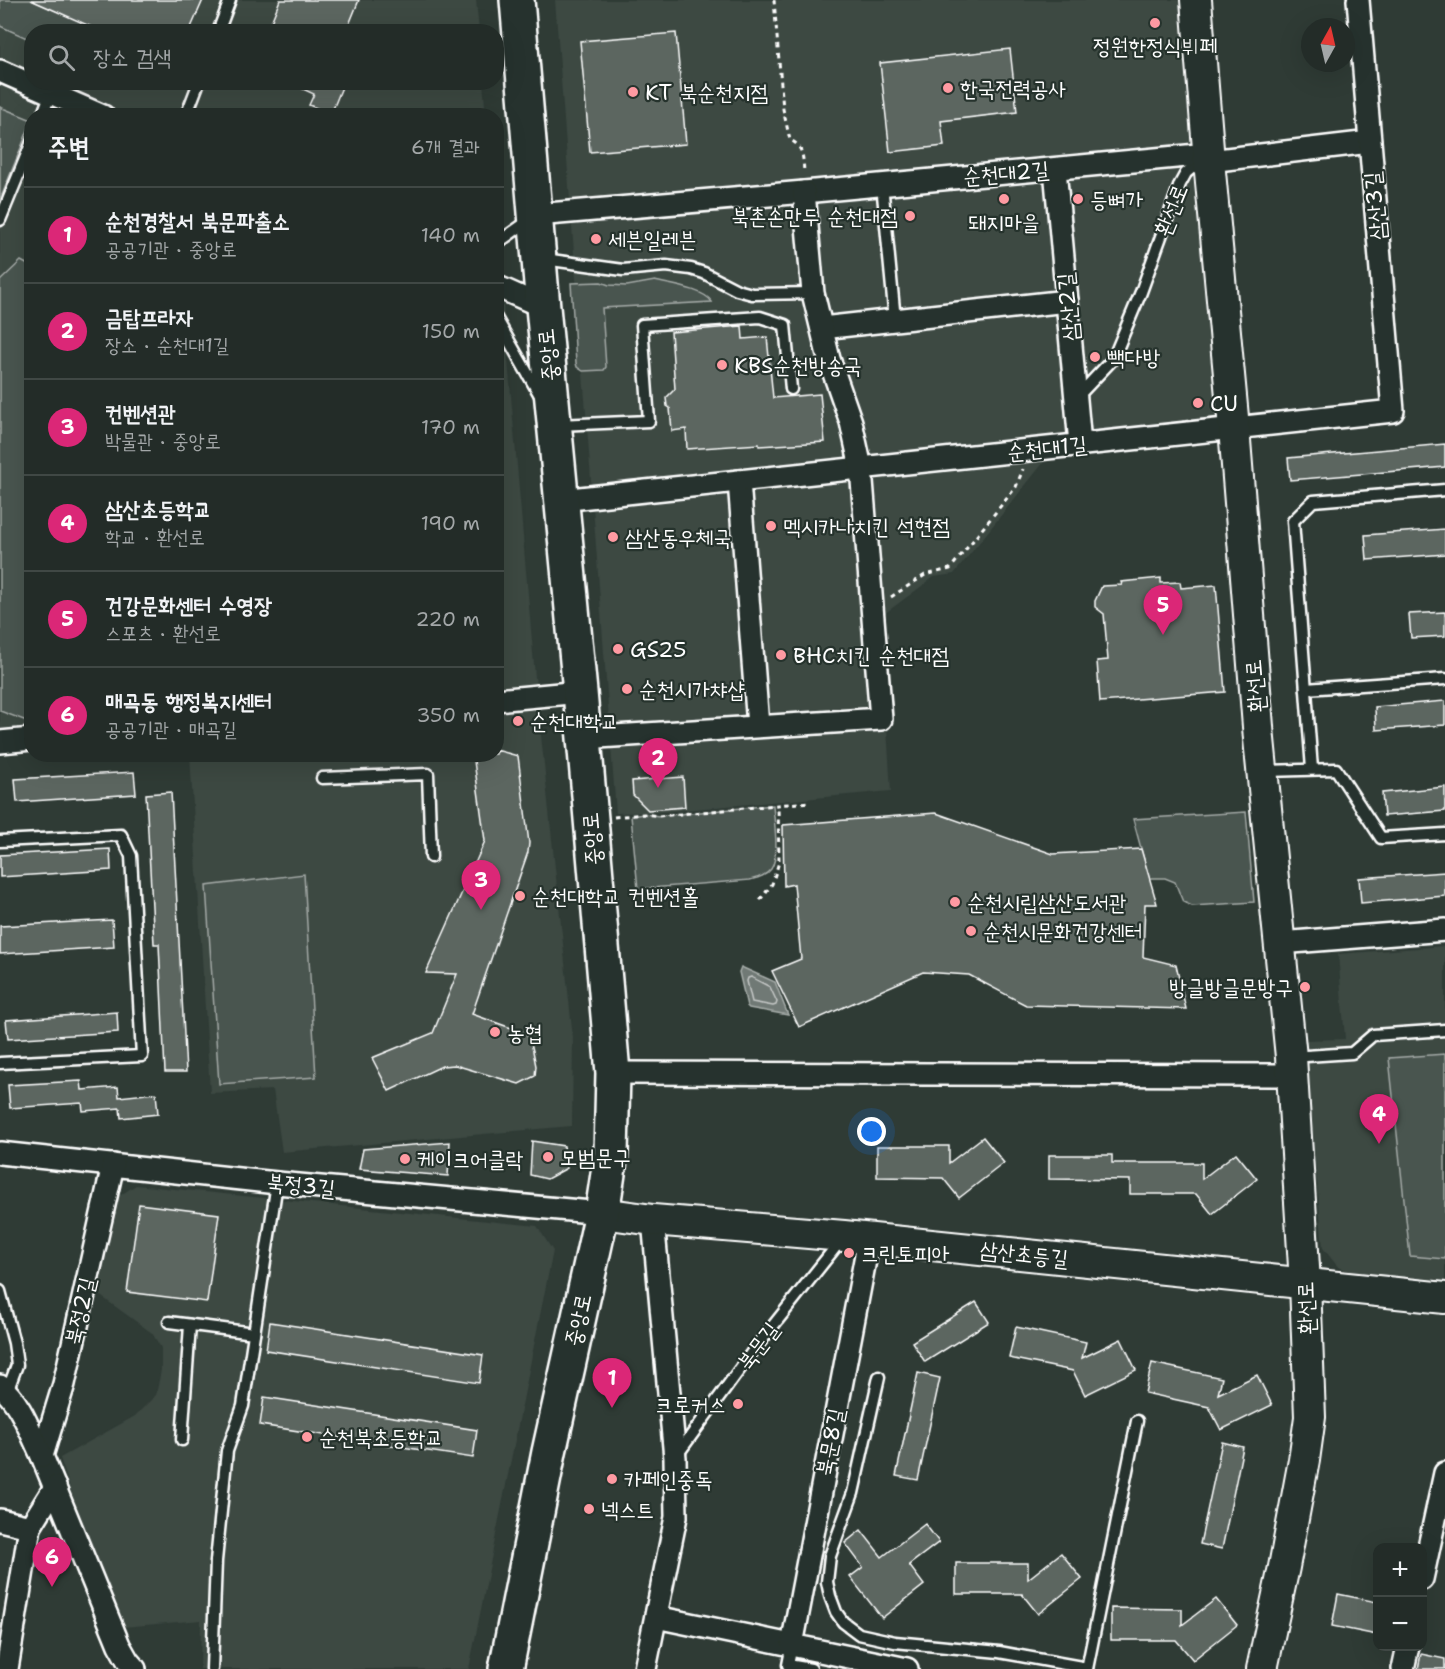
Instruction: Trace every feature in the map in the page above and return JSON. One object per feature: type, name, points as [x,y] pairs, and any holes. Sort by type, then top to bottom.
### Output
[{"type":"main road","name":"중앙로","points":[[506,1669],[552,1441],[602,1213],[611,1154],[613,1073],[517,0]]},
{"type":"street","name":"환선로","points":[[1196,0],[1262,771],[1292,1066],[1305,1282],[1310,1417],[1284,1567],[1262,1669]]},
{"type":"street","name":"삼산3길","points":[[1234,428],[1393,411],[1358,0]]},
{"type":"street","points":[[0,71],[24,81]]},
{"type":"street","points":[[44,90],[85,108]]},
{"type":"street","name":"환선로","points":[[1208,157],[1370,142]]},
{"type":"street","name":"순천대2길","points":[[536,215],[1208,157]]},
{"type":"street","name":"삼산2길","points":[[1055,169],[1080,444]]},
{"type":"street","points":[[583,738],[880,719],[861,468],[851,422],[829,359],[813,293],[804,192]]},
{"type":"street","points":[[504,290],[543,307]]},
{"type":"street","points":[[822,328],[1068,301]]},
{"type":"street","name":"순천대1길","points":[[561,500],[1234,428]]},
{"type":"street","points":[[739,481],[758,726]]},
{"type":"street","points":[[504,699],[580,692]]},
{"type":"street","points":[[0,742],[24,740]]},
{"type":"street","points":[[1280,943],[1445,930]]},
{"type":"street","points":[[613,1073],[1292,1066]]},
{"type":"street","name":"북정3길","points":[[0,1152],[277,1183],[602,1213]]},
{"type":"street","name":"북정2길","points":[[42,1456],[64,1384],[113,1165]]},
{"type":"street","name":"삼산초등길","points":[[602,1213],[653,1220],[1305,1282],[1445,1298]]},
{"type":"street","points":[[645,1669],[676,1517],[675,1458],[653,1220]]},
{"type":"street","name":"북문8길","points":[[792,1645],[856,1238]]},
{"type":"street","points":[[4,1389],[16,1403],[42,1456],[119,1645],[135,1669]]},
{"type":"street","points":[[1427,1555],[1445,1473]]},
{"type":"street","points":[[10,1667],[30,1527],[55,1487]]},
{"type":"street","points":[[0,1520],[30,1527]]},
{"type":"street","points":[[656,1617],[907,1669]]},
{"type":"street","points":[[1403,1669],[1407,1651]]},
{"type":"lane","points":[[221,24],[230,0]]},
{"type":"lane","points":[[189,108],[196,90]]},
{"type":"lane","points":[[45,108],[51,93]]},
{"type":"lane","name":"환선로","points":[[1077,398],[1113,359],[1141,292],[1180,184],[1186,173],[1208,157]]},
{"type":"lane","points":[[0,220],[24,162]]},
{"type":"lane","points":[[882,184],[895,320]]},
{"type":"lane","points":[[504,238],[536,215]]},
{"type":"lane","points":[[539,258],[623,270],[666,266],[691,268],[737,290],[752,294],[813,293]]},
{"type":"lane","points":[[504,332],[555,422],[648,421],[642,324],[760,317],[785,325],[791,389]]},
{"type":"lane","points":[[1312,770],[1293,521],[1313,501],[1445,490]]},
{"type":"lane","points":[[1306,688],[1445,679]]},
{"type":"lane","points":[[1262,771],[1336,769],[1382,838],[1445,834]]},
{"type":"lane","points":[[322,778],[429,774],[431,857]]},
{"type":"lane","points":[[0,841],[121,835],[131,856],[142,1056],[0,1063]]},
{"type":"lane","points":[[1292,1066],[1352,1053],[1373,1035],[1445,1030]]},
{"type":"lane","points":[[212,1669],[216,1561],[227,1451],[243,1406],[277,1183]]},
{"type":"lane","name":"북문길","points":[[675,1458],[753,1351],[856,1238]]},
{"type":"lane","points":[[0,1291],[14,1343],[17,1365],[4,1389]]},
{"type":"lane","points":[[169,1322],[254,1333]]},
{"type":"lane","points":[[182,1440],[190,1325]]},
{"type":"lane","points":[[879,1377],[853,1493],[830,1556],[827,1582],[836,1612],[843,1622],[860,1634],[895,1642],[999,1652],[1087,1668],[1137,1421]]},
{"type":"lane","points":[[792,1645],[788,1665],[811,1669]]},
{"type":"path","points":[[774,0],[783,109],[790,140],[797,144],[803,156],[804,192]]},
{"type":"path","points":[[871,602],[892,597],[925,575],[950,569],[1016,487],[1029,450]]},
{"type":"path","points":[[590,819],[644,814],[659,816],[810,802]]},
{"type":"path","points":[[760,900],[772,884],[779,862],[778,805]]},
{"type":"shaded area","points":[[0,0],[476,0],[478,24],[24,24],[24,90],[484,90],[485,108],[24,108],[24,738],[0,740]]},
{"type":"shaded area","points":[[0,0],[31,0],[82,22],[81,24],[24,24],[24,37],[0,26]]},
{"type":"shaded area","points":[[555,0],[1182,0],[1217,432],[1094,443],[1094,454],[1048,457],[954,574],[934,577],[880,617],[891,791],[662,812],[616,813]]},
{"type":"shaded area","points":[[0,107],[24,117],[24,140],[0,200]]},
{"type":"shaded area","points":[[21,261],[24,263],[24,720],[0,711],[0,281]]},
{"type":"shaded area","points":[[655,281],[695,291],[712,302],[602,308],[606,367],[604,370],[583,371],[577,367],[571,283],[601,282],[627,286]]},
{"type":"shaded area","name":"순천대학교","points":[[504,314],[536,688],[573,1038],[572,1126],[282,1152],[273,1090],[210,1093],[190,762],[504,762]]},
{"type":"shaded area","points":[[773,805],[775,856],[771,869],[764,875],[750,880],[638,889],[631,816],[644,814],[659,816]]},
{"type":"shaded area","points":[[1246,812],[1254,902],[1192,906],[1183,902],[1175,882],[1165,878],[1149,878],[1133,819]]},
{"type":"shaded area","points":[[304,874],[316,1077],[219,1084],[206,886]]},
{"type":"shaded area","points":[[1445,946],[1445,1284],[1358,1275],[1338,1267],[1323,1248],[1304,1040],[1345,1039],[1338,954]]},
{"type":"shaded area","points":[[1445,1054],[1445,1259],[1410,1256],[1389,1058]]},
{"type":"shaded area","name":"순천북초등학교","points":[[136,1185],[537,1226],[553,1251],[469,1669],[200,1669],[201,1620],[123,1627],[88,1543],[60,1458],[135,1416],[156,1395],[161,1370],[161,1348],[152,1333],[95,1292],[116,1198]]},
{"type":"water","points":[[741,967],[775,982],[788,1015],[747,1006],[739,972]]},
{"type":"building","points":[[31,0],[203,0],[192,24],[85,24]]},
{"type":"building","points":[[280,0],[359,0],[349,24],[270,24]]},
{"type":"building","name":"KT 북순천지점","points":[[676,33],[686,144],[590,152],[580,41]]},
{"type":"building","name":"한국전력공사","points":[[1010,49],[1017,112],[941,121],[944,146],[890,152],[880,63]]},
{"type":"building","points":[[305,90],[341,90],[333,108],[316,108],[309,105],[314,94]]},
{"type":"building","name":"KBS순천방송국","points":[[742,326],[743,339],[767,337],[773,398],[820,394],[825,442],[687,449],[686,429],[672,431],[670,408],[667,406],[666,398],[675,389],[671,332]]},
{"type":"building","points":[[1445,444],[1445,467],[1290,480],[1288,458]]},
{"type":"building","points":[[1445,529],[1445,554],[1367,560],[1365,535]]},
{"type":"building","points":[[1161,578],[1161,583],[1180,582],[1181,588],[1216,585],[1225,692],[1100,702],[1097,661],[1108,660],[1104,614],[1095,607],[1095,601],[1102,586]]},
{"type":"building","points":[[1445,612],[1445,636],[1411,638],[1409,614]]},
{"type":"building","points":[[1445,701],[1445,725],[1376,730],[1375,707]]},
{"type":"building","points":[[504,752],[518,756],[529,843],[528,852],[472,1014],[525,1033],[530,1039],[533,1051],[535,1076],[519,1084],[455,1065],[442,1066],[389,1091],[372,1058],[433,1033],[457,974],[426,973],[485,841],[474,762],[504,762]]},
{"type":"building","points":[[134,772],[136,794],[17,802],[15,779]]},
{"type":"building","points":[[683,777],[685,807],[648,810],[633,795],[632,781]]},
{"type":"building","points":[[1445,787],[1445,811],[1384,816],[1382,793]]},
{"type":"building","points":[[171,792],[186,1072],[165,1072],[159,944],[154,944],[146,794]]},
{"type":"building","name":"순천시문화건강센터","points":[[936,813],[1053,854],[1141,849],[1157,904],[1145,904],[1143,957],[1176,965],[1186,1009],[1026,1005],[969,975],[923,972],[799,1027],[772,971],[801,959],[794,884],[784,886],[783,825]]},
{"type":"building","points":[[110,849],[111,870],[0,877],[0,855]]},
{"type":"building","points":[[1445,872],[1445,896],[1361,903],[1359,878]]},
{"type":"building","points":[[112,920],[114,947],[0,954],[0,926]]},
{"type":"building","points":[[117,1012],[118,1032],[8,1039],[6,1020]]},
{"type":"building","points":[[81,1081],[82,1090],[118,1087],[119,1097],[156,1093],[158,1114],[121,1118],[120,1108],[83,1111],[82,1103],[10,1108],[8,1085]]},
{"type":"building","points":[[983,1137],[1004,1163],[959,1198],[943,1178],[877,1177],[877,1146],[949,1146],[949,1163]]},
{"type":"building","name":"모범문구","points":[[532,1141],[564,1146],[567,1168],[547,1179],[530,1175]]},
{"type":"building","name":"케이크어클락","points":[[450,1142],[448,1176],[359,1169],[363,1149]]},
{"type":"building","points":[[1236,1153],[1257,1179],[1212,1214],[1196,1194],[1130,1194],[1130,1180],[1049,1179],[1049,1155],[1112,1155],[1112,1163],[1202,1163],[1202,1179]]},
{"type":"building","points":[[139,1204],[219,1214],[207,1302],[127,1292]]},
{"type":"building","points":[[976,1302],[989,1322],[925,1362],[912,1342]]},
{"type":"building","points":[[270,1322],[483,1355],[479,1383],[266,1350]]},
{"type":"building","points":[[1016,1327],[1086,1342],[1082,1358],[1121,1339],[1136,1370],[1085,1395],[1073,1371],[1009,1358]]},
{"type":"building","points":[[1152,1363],[1222,1378],[1218,1394],[1257,1375],[1272,1405],[1221,1430],[1209,1407],[1145,1393]]},
{"type":"building","points":[[918,1373],[940,1378],[918,1480],[896,1476]]},
{"type":"building","points":[[264,1397],[477,1430],[473,1458],[260,1425]]},
{"type":"building","points":[[1222,1442],[1243,1447],[1222,1549],[1200,1544]]},
{"type":"building","points":[[925,1524],[939,1542],[909,1565],[924,1585],[882,1618],[850,1577],[863,1567],[845,1543],[861,1530],[882,1557]]},
{"type":"building","points":[[1061,1553],[1082,1579],[1038,1614],[1022,1594],[956,1594],[956,1563],[1028,1563],[1028,1579]]},
{"type":"building","points":[[1338,1594],[1373,1601],[1373,1634],[1332,1626]]},
{"type":"building","points":[[1216,1599],[1237,1625],[1193,1660],[1176,1640],[1111,1640],[1111,1608],[1182,1609],[1182,1625]]},
{"type":"building","points":[[1421,1654],[1445,1659],[1445,1669],[1418,1669]]},
{"type":"place","name":"정원한정식뷔페","points":[[1155,23]]},
{"type":"place","name":"한국전력공사","points":[[948,88]]},
{"type":"place","name":"KT 북순천지점","points":[[633,92]]},
{"type":"place","name":"돼지마을","points":[[1004,199]]},
{"type":"place","name":"등뼈가","points":[[1078,199]]},
{"type":"place","name":"북촌손만두 순천대점","points":[[910,216]]},
{"type":"place","name":"세븐일레븐","points":[[596,239]]},
{"type":"place","name":"빽다방","points":[[1095,357]]},
{"type":"place","name":"KBS순천방송국","points":[[722,365]]},
{"type":"place","name":"CU","points":[[1198,403]]},
{"type":"place","name":"멕시카나치킨 석현점","points":[[771,526]]},
{"type":"place","name":"삼산동우체국","points":[[613,537]]},
{"type":"place","name":"건강문화센터 수영장","points":[[1163,635]]},
{"type":"place","name":"GS25","points":[[618,649]]},
{"type":"place","name":"BHC치킨 순천대점","points":[[781,655]]},
{"type":"place","name":"순천시가챠샵","points":[[627,689]]},
{"type":"place","name":"순천대학교","points":[[518,721]]},
{"type":"place","name":"금탑프라자","points":[[658,788]]},
{"type":"place","name":"순천대학교 컨벤션홀","points":[[520,896]]},
{"type":"place","name":"순천시립삼산도서관","points":[[955,902]]},
{"type":"place","name":"컨벤션관","points":[[481,910]]},
{"type":"place","name":"순천시문화건강센터","points":[[971,931]]},
{"type":"place","name":"방글방글문방구","points":[[1305,987]]},
{"type":"place","name":"농협","points":[[495,1032]]},
{"type":"place","name":"삼산초등학교","points":[[1379,1144]]},
{"type":"place","name":"모범문구","points":[[548,1157]]},
{"type":"place","name":"케이크어클락","points":[[405,1159]]},
{"type":"place","name":"크린토피아","points":[[849,1253]]},
{"type":"place","name":"크로커스","points":[[738,1404]]},
{"type":"place","name":"순천경찰서 북문파출소","points":[[612,1408]]},
{"type":"place","name":"순천북초등학교","points":[[307,1437]]},
{"type":"place","name":"카페인중독","points":[[612,1479]]},
{"type":"place","name":"넥스트","points":[[589,1509]]},
{"type":"place","name":"매곡동 행정복지센터","points":[[52,1587]]}]
